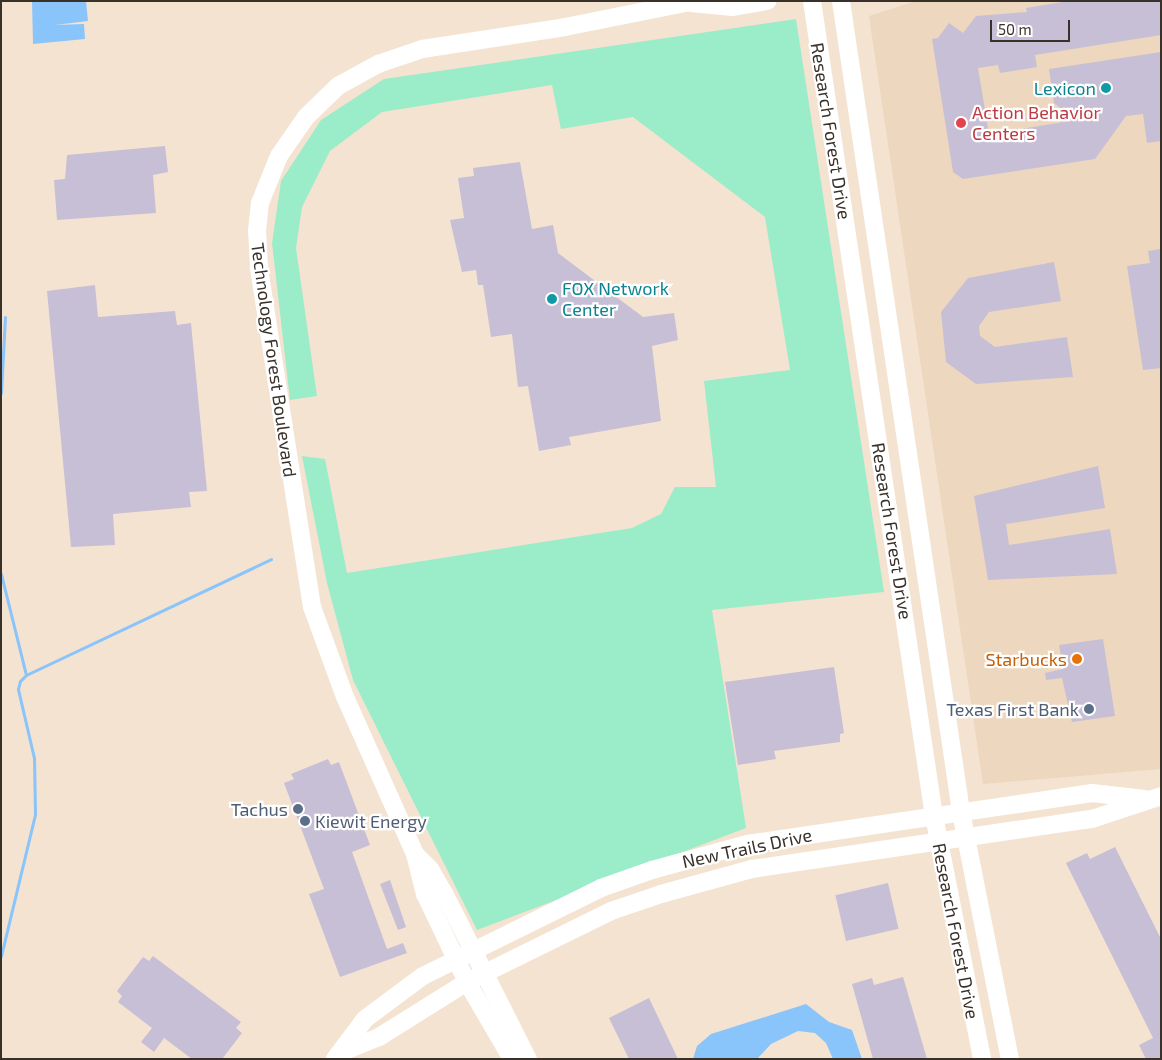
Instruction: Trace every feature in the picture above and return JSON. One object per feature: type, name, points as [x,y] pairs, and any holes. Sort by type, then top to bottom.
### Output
[{"type":"street","name":"Technology Forest Boulevard","points":[[512,1059],[466,982],[422,888],[414,854],[345,697],[312,607],[260,276],[257,231],[260,203],[279,156],[306,118],[338,86],[378,64],[422,49],[693,2],[733,7],[766,1]]},
{"type":"street","name":"Research Forest Drive","points":[[812,1],[934,816],[982,1059]]},
{"type":"street","name":"Research Forest Drive","points":[[841,1],[961,812],[1010,1059]]},
{"type":"street","points":[[877,431],[910,458]]},
{"type":"street","name":"New Trails Drive","points":[[338,1055],[365,1019],[456,958],[601,888],[704,853],[1092,793],[1153,798]]},
{"type":"street","name":"New Trails Drive","points":[[338,1055],[380,1037],[466,982],[611,912],[700,883],[752,869],[1092,819],[1153,798]]},
{"type":"street","points":[[704,853],[719,878]]},
{"type":"street","points":[[700,883],[704,853]]},
{"type":"street","name":"Technology Forest Boulevard","points":[[414,854],[430,869],[445,895],[483,974],[528,1059]]},
{"type":"shaded area","points":[[916,1],[1161,1],[1161,769],[983,784],[869,16]]},
{"type":"green space","points":[[796,19],[884,592],[712,610],[746,828],[477,930],[353,680],[327,583],[302,456],[325,459],[347,573],[632,528],[661,514],[675,487],[716,487],[704,381],[790,370],[765,217],[633,117],[561,129],[552,85],[382,112],[330,151],[302,207],[296,248],[317,396],[290,400],[272,243],[281,181],[321,120],[384,79]]},
{"type":"water","points":[[32,1],[86,1],[88,21],[55,25],[84,24],[85,39],[33,44]]},
{"type":"water","points":[[806,1004],[829,1022],[852,1030],[862,1059],[833,1059],[826,1043],[815,1033],[798,1031],[771,1044],[757,1059],[693,1059],[697,1046],[711,1034]]},
{"type":"building","name":"Lexicon","points":[[1069,1],[1161,1],[1161,35],[1035,55],[1037,67],[1000,73],[998,65],[978,68],[989,134],[1076,120],[1054,103],[1049,69],[1161,52],[1161,141],[1147,143],[1143,114],[1126,116],[1095,159],[963,179],[953,172],[932,39],[938,38],[949,23],[963,33],[976,16],[1027,12],[1026,8]]},
{"type":"building","points":[[165,146],[168,172],[153,175],[156,213],[57,220],[54,180],[65,179],[67,155]]},
{"type":"building","name":"FOX Network Center","points":[[520,162],[532,229],[553,225],[558,253],[643,317],[674,313],[678,340],[652,346],[661,421],[569,437],[571,445],[539,451],[528,386],[518,387],[512,334],[491,337],[483,285],[478,285],[476,270],[462,272],[450,220],[464,218],[458,178],[474,176],[473,168]]},
{"type":"building","points":[[1161,249],[1161,368],[1143,370],[1127,266],[1150,263],[1148,251]]},
{"type":"building","points":[[1054,262],[1061,301],[989,312],[979,326],[980,336],[995,347],[1067,337],[1073,377],[976,384],[946,362],[941,312],[968,278]]},
{"type":"building","points":[[95,285],[98,317],[175,311],[177,325],[191,323],[207,491],[189,492],[191,507],[113,514],[115,545],[71,547],[47,291]]},
{"type":"building","points":[[1098,466],[1105,508],[1006,524],[1009,545],[1110,529],[1117,574],[988,580],[974,496]]},
{"type":"building","points":[[1103,639],[1115,716],[1072,722],[1062,678],[1046,680],[1045,673],[1063,669],[1059,645]]},
{"type":"building","points":[[834,667],[844,733],[840,734],[840,742],[774,751],[776,759],[738,765],[725,682]]},
{"type":"building","points":[[328,759],[331,765],[339,762],[370,845],[352,852],[387,949],[403,943],[407,953],[340,977],[309,894],[324,889],[284,783],[294,779],[291,774]]},
{"type":"building","points":[[1115,847],[1161,939],[1161,1059],[1146,1059],[1139,1045],[1153,1038],[1066,863],[1087,853],[1090,859]]},
{"type":"building","points":[[390,880],[406,927],[398,930],[380,884]]},
{"type":"building","points":[[888,883],[899,929],[846,941],[835,895]]},
{"type":"building","points":[[153,956],[241,1022],[236,1028],[242,1033],[222,1059],[192,1059],[164,1038],[154,1052],[141,1042],[152,1028],[118,1002],[122,996],[117,991],[143,957],[149,961]]},
{"type":"building","points":[[903,977],[927,1059],[873,1059],[852,984],[872,978],[874,985]]},
{"type":"building","points":[[649,998],[678,1059],[629,1059],[609,1018]]},
{"type":"waterway","points":[[1,393],[5,317]]},
{"type":"waterway","points":[[1,956],[35,814],[34,758],[18,689],[20,681],[26,675],[271,559]]},
{"type":"waterway","points":[[1,574],[26,675]]},
{"type":"place","name":"Lexicon","points":[[1106,88]]},
{"type":"place","name":"Action Behavior Centers","points":[[961,123]]},
{"type":"place","name":"FOX Network Center","points":[[552,299]]},
{"type":"place","name":"Starbucks","points":[[1077,659]]},
{"type":"place","name":"Texas First Bank","points":[[1089,709]]},
{"type":"place","name":"Tachus","points":[[298,809]]},
{"type":"place","name":"Kiewit Energy","points":[[305,821]]}]
